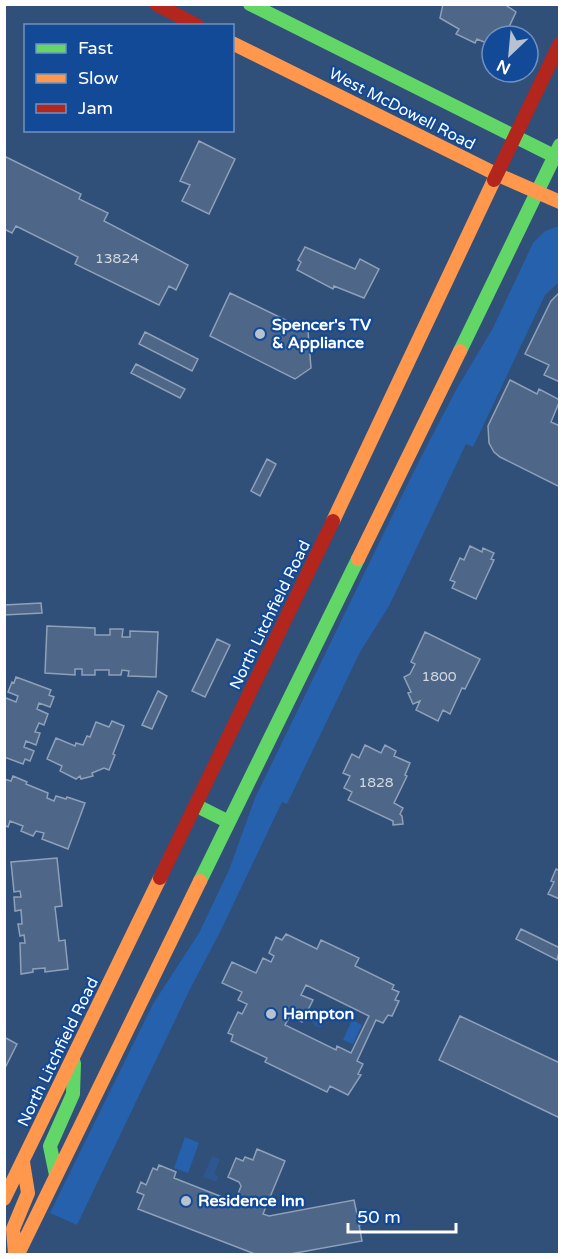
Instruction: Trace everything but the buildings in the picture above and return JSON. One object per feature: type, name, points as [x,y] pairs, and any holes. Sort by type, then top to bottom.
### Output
[{"type":"main road","points":[[156,4],[194,24]]},
{"type":"main road","name":"West McDowell Road","points":[[250,4],[514,136],[558,154]]},
{"type":"main road","name":"North Litchfield Road","points":[[4,1199],[197,806],[560,43]]},
{"type":"main road","name":"West McDowell Road","points":[[234,44],[496,174],[560,202]]},
{"type":"main road","points":[[16,1254],[536,192],[558,154]]},
{"type":"main road","points":[[197,806],[229,822]]},
{"type":"main road","points":[[57,1174],[50,1146],[73,1094],[74,1055]]},
{"type":"main road","points":[[16,1254],[13,1229],[28,1193],[22,1162]]},
{"type":"shaded area","points":[[559,226],[559,282],[545,295],[473,447],[466,444],[389,606],[360,652],[287,804],[282,802],[77,1225],[50,1213],[153,1004],[199,933],[229,870],[255,798],[416,467],[456,390],[493,328],[533,243],[545,231]]},
{"type":"shaded area","points":[[326,1010],[333,1013],[333,1018],[326,1020],[322,1027],[315,1027],[312,1022],[315,1016]]},
{"type":"shaded area","points":[[352,1020],[362,1025],[353,1044],[343,1040]]},
{"type":"shaded area","points":[[185,1137],[199,1143],[188,1173],[174,1168]]},
{"type":"shaded area","points":[[212,1156],[220,1159],[214,1174],[218,1176],[216,1182],[203,1177]]},
{"type":"traffic: fast","points":[[250,4],[560,159]]},
{"type":"traffic: fast","points":[[460,351],[560,145]]},
{"type":"traffic: fast","points":[[200,881],[358,559]]},
{"type":"traffic: fast","points":[[197,806],[229,822]]},
{"type":"traffic: fast","points":[[56,1175],[50,1146],[73,1094],[74,1063]]},
{"type":"traffic: slow","points":[[234,44],[496,174],[560,202]]},
{"type":"traffic: slow","points":[[333,521],[494,180]]},
{"type":"traffic: slow","points":[[358,559],[460,351]]},
{"type":"traffic: slow","points":[[4,1199],[160,878]]},
{"type":"traffic: slow","points":[[18,1254],[200,881]]},
{"type":"traffic: slow","points":[[15,1254],[13,1229],[28,1193],[23,1162]]},
{"type":"traffic: jam","points":[[156,4],[194,24]]},
{"type":"traffic: jam","points":[[494,180],[560,43]]},
{"type":"traffic: jam","points":[[160,878],[333,521]]},
{"type":"place","name":"Spencer's TV & Appliance","points":[[260,334]]},
{"type":"place","name":"Hampton","points":[[271,1014]]},
{"type":"place","name":"Residence Inn","points":[[186,1201]]}]
